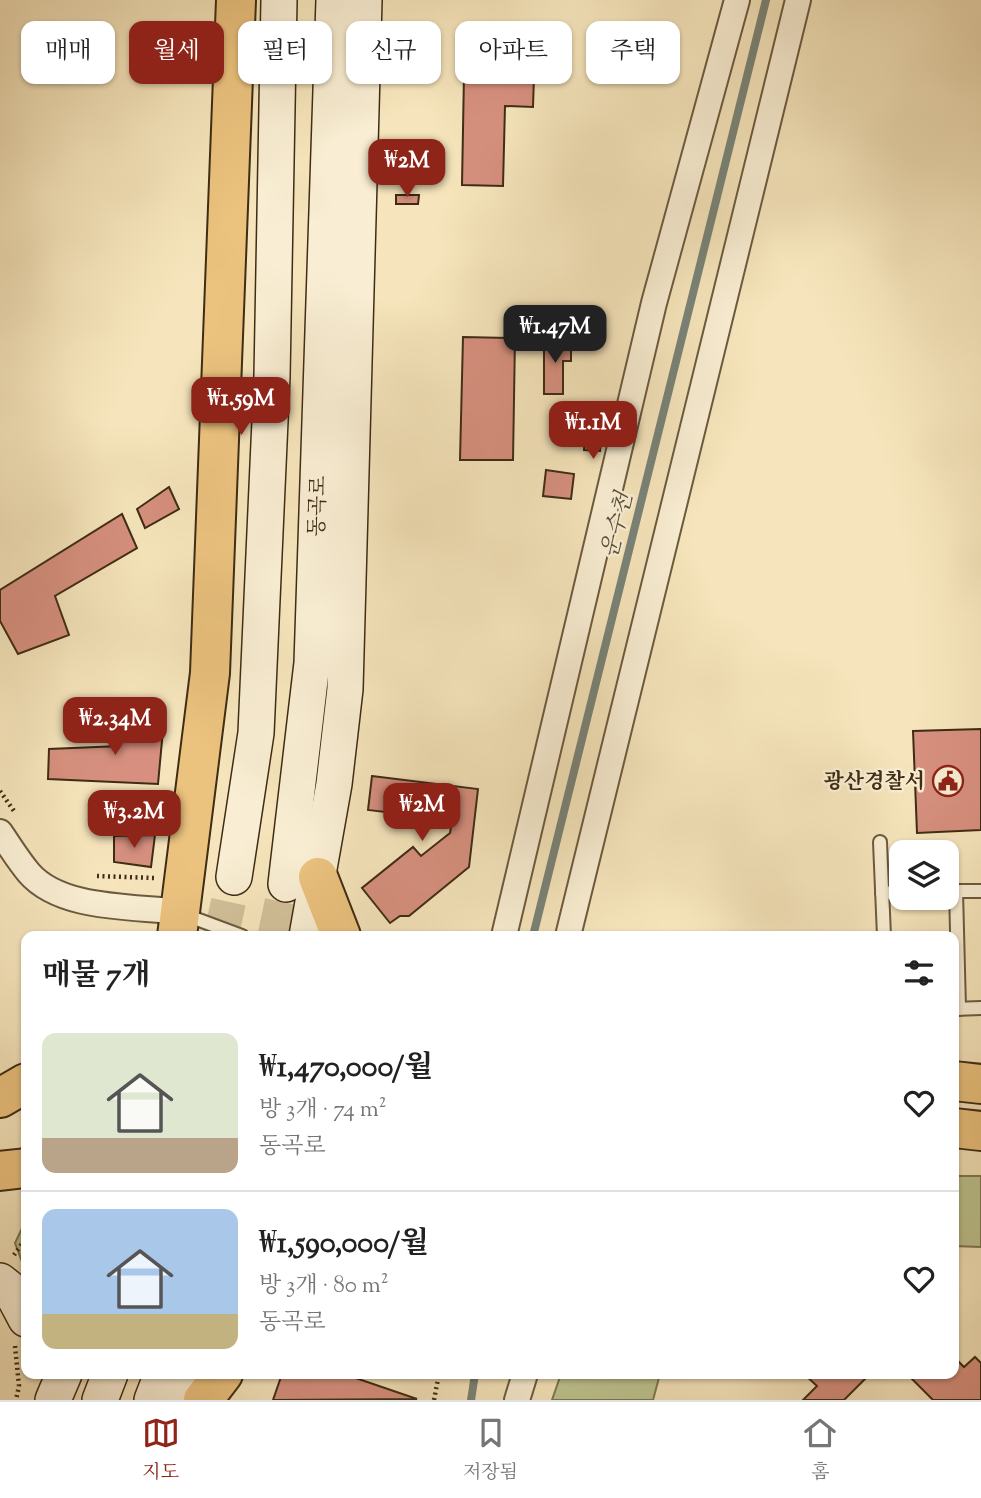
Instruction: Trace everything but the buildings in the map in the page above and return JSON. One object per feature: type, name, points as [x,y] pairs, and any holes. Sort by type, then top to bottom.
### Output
[{"type":"main road","points":[[178,930],[210,673],[236,0]]},
{"type":"main road","points":[[234,877],[256,733],[272,376],[279,0]]},
{"type":"main road","name":"동곡로","points":[[302,881],[334,0]]},
{"type":"main road","points":[[307,931],[302,881],[334,784],[345,689],[364,0]]},
{"type":"main road","points":[[302,881],[337,931]]},
{"type":"main road","points":[[959,1082],[981,1084]]},
{"type":"main road","points":[[0,1098],[21,1086]]},
{"type":"main road","points":[[0,1121],[21,1118]]},
{"type":"main road","points":[[959,1129],[981,1131]]},
{"type":"main road","points":[[0,1171],[21,1169]]},
{"type":"main road","points":[[7,1268],[9,1289],[20,1326]]},
{"type":"main road","points":[[36,1400],[37,1379]]},
{"type":"main road","points":[[53,1400],[62,1379]]},
{"type":"main road","points":[[100,1400],[108,1379]]},
{"type":"main road","points":[[152,1400],[160,1379]]},
{"type":"main road","points":[[181,1400],[188,1379]]},
{"type":"main road","points":[[203,1400],[219,1379]]},
{"type":"street","points":[[505,931],[654,303],[737,0]]},
{"type":"street","points":[[569,931],[798,0]]},
{"type":"street","points":[[8,823],[29,873],[49,890],[67,899],[178,930]]},
{"type":"street","points":[[517,1400],[523,1379]]},
{"type":"lane","points":[[880,842],[884,931]]},
{"type":"lane","points":[[959,891],[981,891]]},
{"type":"lane","points":[[882,893],[889,893]]},
{"type":"lane","points":[[952,910],[953,931]]},
{"type":"lane","points":[[959,1009],[981,1009]]},
{"type":"path","points":[[0,791],[8,823]]},
{"type":"path","points":[[90,875],[153,879],[158,872]]},
{"type":"path","points":[[7,1268],[21,1246]]},
{"type":"path","points":[[16,1400],[19,1386],[20,1326]]},
{"type":"path","points":[[434,1400],[438,1379]]},
{"type":"green space","points":[[959,1176],[981,1176],[981,1247],[959,1246]]},
{"type":"green space","points":[[21,1230],[21,1259],[15,1243]]},
{"type":"green space","points":[[559,1379],[659,1379],[653,1400],[552,1400]]},
{"type":"waterway","name":"운수천","points":[[534,931],[766,0]]},
{"type":"waterway","name":"운수천","points":[[471,1400],[474,1379]]},
{"type":"tunnel","points":[[222,931],[234,877]]},
{"type":"tunnel","points":[[276,931],[286,884]]},
{"type":"place","name":"광산경찰서","points":[[948,781]]}]
